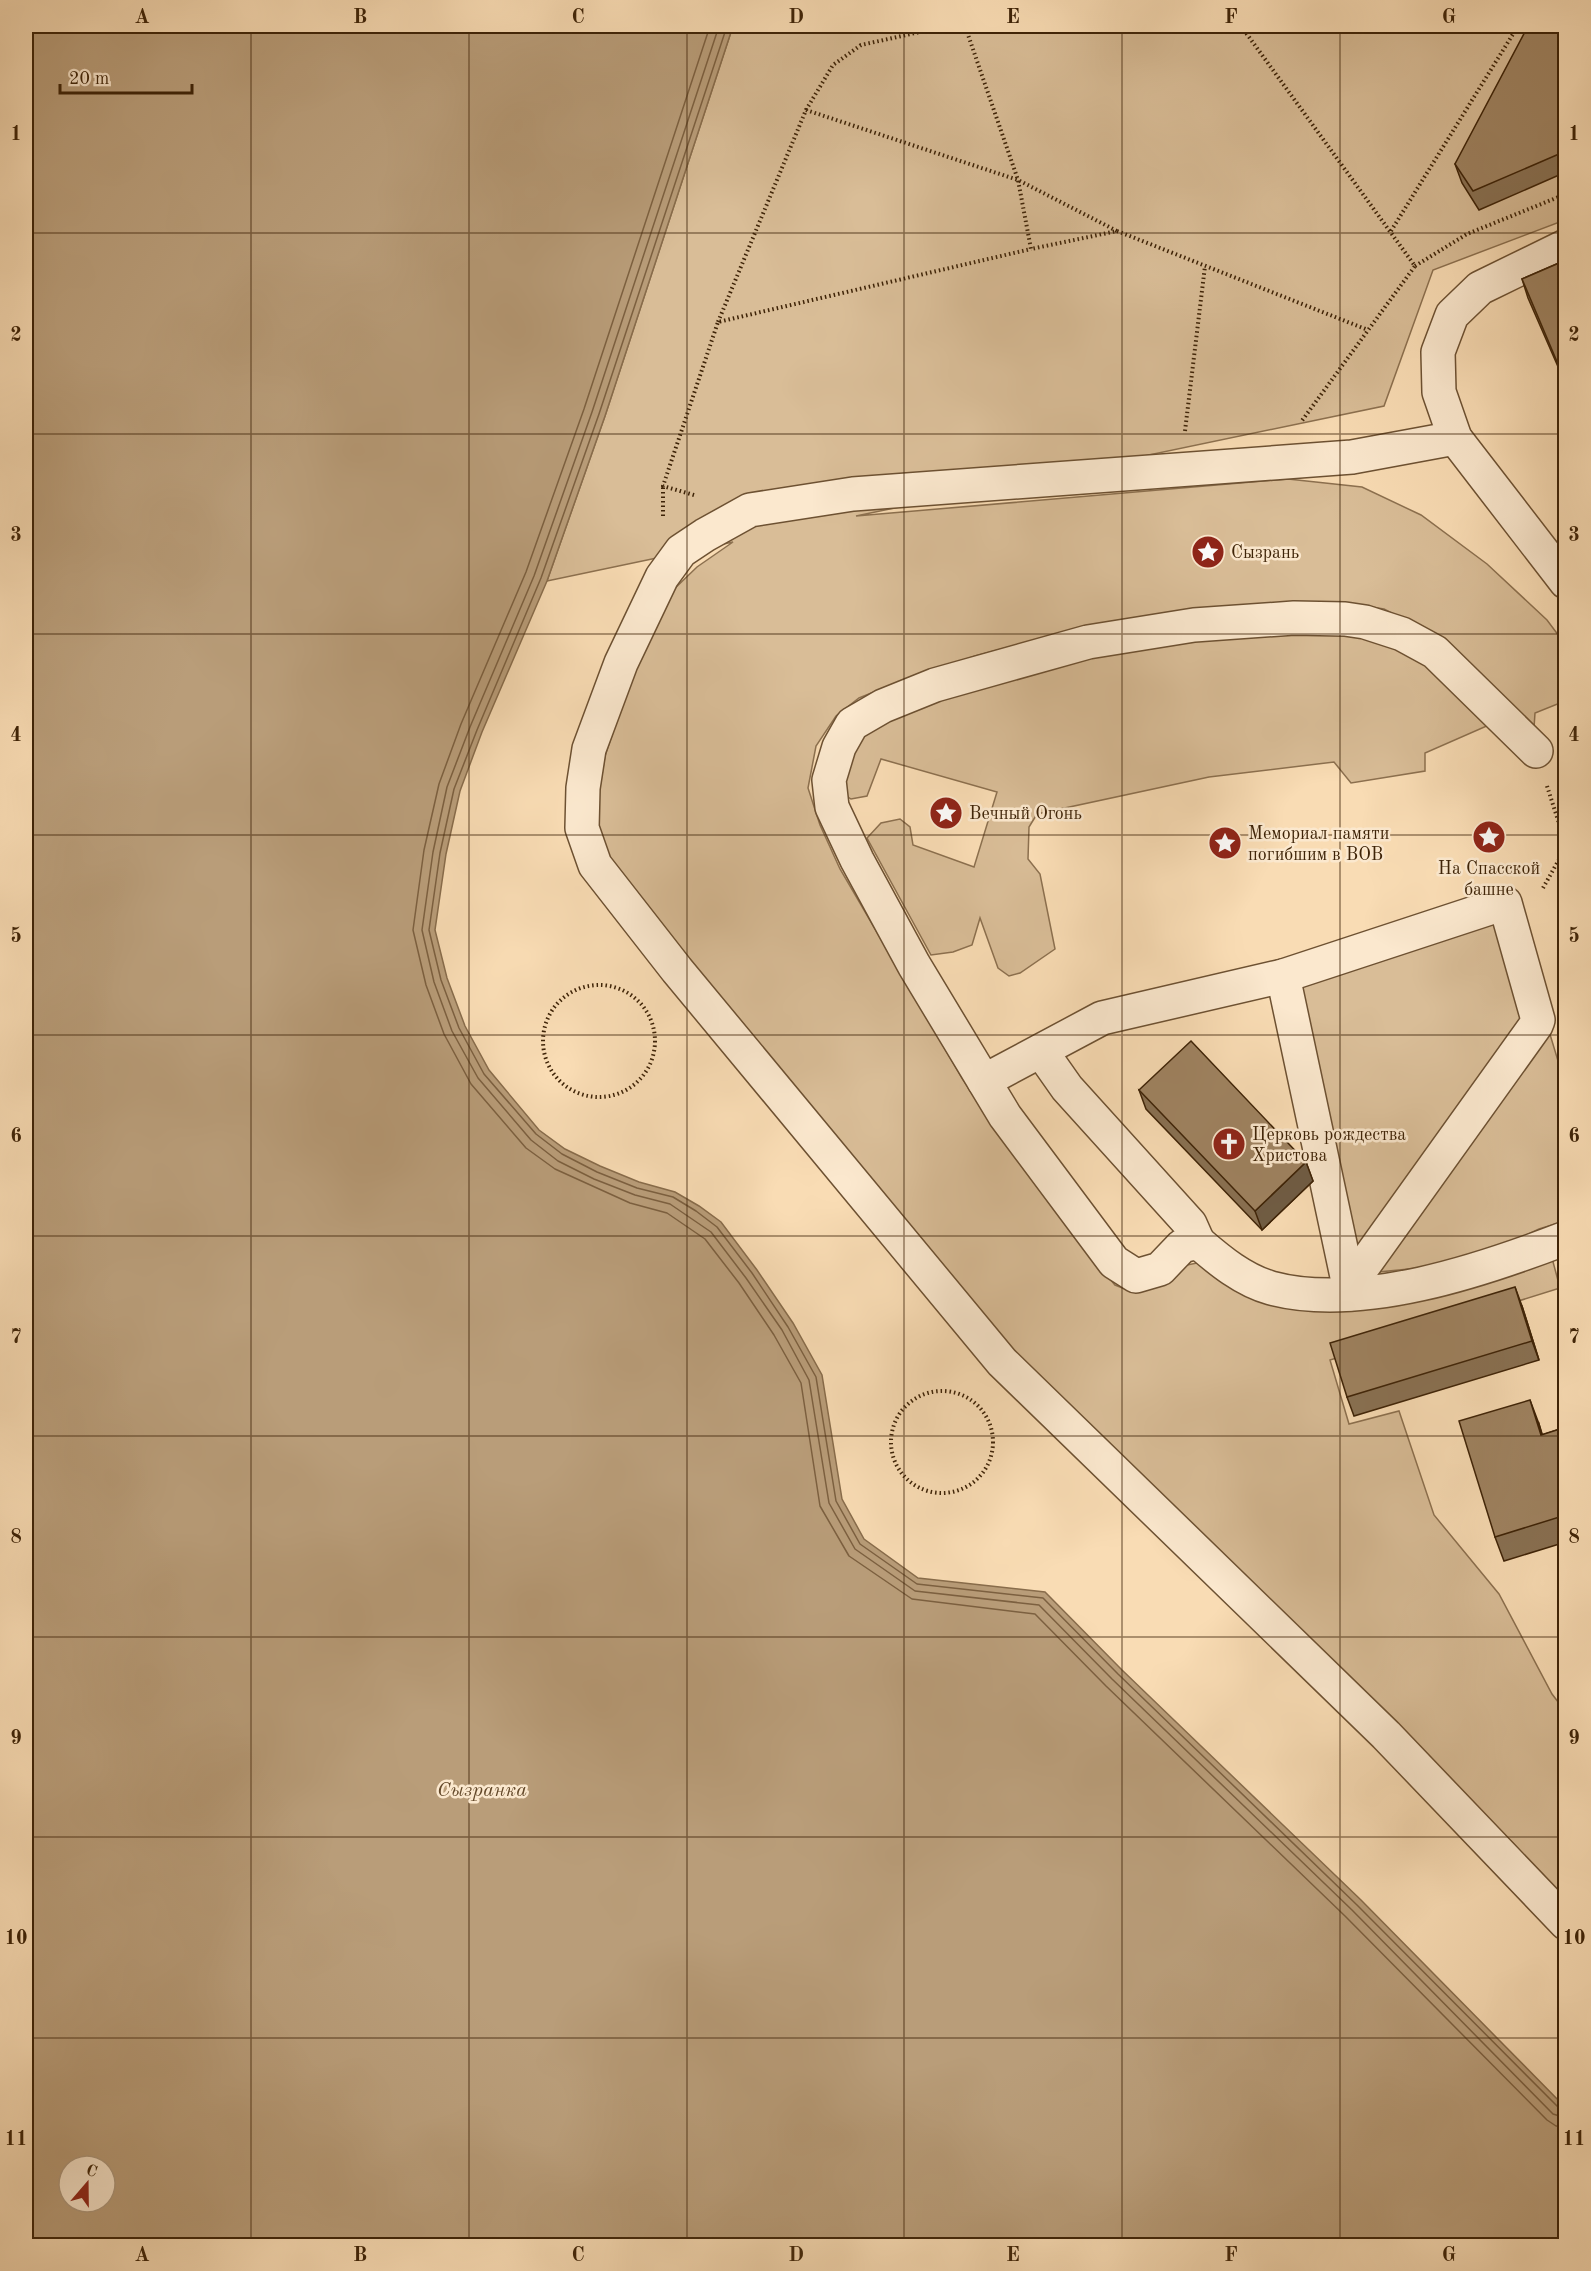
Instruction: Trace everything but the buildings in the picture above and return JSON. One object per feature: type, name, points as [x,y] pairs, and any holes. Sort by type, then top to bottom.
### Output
[{"type":"street","points":[[1566,246],[1480,288],[1452,315],[1438,352],[1439,392],[1455,438],[1566,582]]},
{"type":"street","points":[[1455,438],[1352,458],[853,494],[750,510],[681,551],[662,577],[621,663],[589,749],[583,788],[582,828],[595,865],[677,970],[1002,1362],[1386,1735],[1566,1923]]},
{"type":"street","points":[[1198,1242],[1182,1246],[1160,1269],[1136,1276],[1114,1262],[1005,1116],[914,965],[857,860],[832,807],[829,780],[838,747],[852,724],[883,706],[936,685],[1088,642],[1194,625],[1294,618],[1345,619],[1365,622],[1402,634],[1435,652],[1536,751]]},
{"type":"street","points":[[984,1081],[1102,1018],[1283,976],[1505,903],[1538,1020],[1349,1290]]},
{"type":"street","points":[[1283,976],[1349,1290]]},
{"type":"street","points":[[1041,1051],[1067,1088],[1190,1224],[1198,1242],[1239,1274],[1270,1287],[1308,1295],[1395,1288],[1458,1275],[1566,1238]]},
{"type":"path","points":[[750,510],[663,486],[718,322],[806,110],[833,65],[861,45],[947,26]]},
{"type":"path","points":[[965,26],[1018,180],[1031,249]]},
{"type":"path","points":[[1241,26],[1415,266]]},
{"type":"path","points":[[1390,231],[1518,26]]},
{"type":"path","points":[[806,110],[1018,180],[1118,231],[1368,330]]},
{"type":"path","points":[[1270,463],[1415,266],[1467,234],[1566,194]]},
{"type":"path","points":[[718,322],[1118,231]]},
{"type":"path","points":[[1180,470],[1205,266]]},
{"type":"path","points":[[1536,751],[1566,846],[1541,892]]},
{"type":"path","points":[[606,985],[623,990],[638,1000],[649,1015],[655,1033],[655,1051],[648,1068],[637,1083],[621,1093],[603,1097],[584,1095],[567,1087],[553,1074],[545,1057],[543,1039],[547,1020],[556,1004],[570,992],[587,986],[606,985]]},
{"type":"path","points":[[934,1392],[950,1392],[967,1397],[980,1408],[990,1422],[993,1438],[992,1455],[986,1470],[974,1483],[959,1491],[943,1494],[926,1491],[911,1483],[900,1471],[893,1456],[891,1439],[895,1422],[904,1408],[917,1397],[934,1392]]},
{"type":"shaded area","points":[[733,26],[1565,26],[1565,220],[1433,270],[1384,406],[856,516],[1288,479],[1362,487],[1421,515],[1487,564],[1547,620],[1565,644],[1565,701],[1535,713],[1534,728],[1425,630],[1384,609],[1365,606],[1068,631],[975,656],[859,698],[836,716],[816,746],[808,788],[820,825],[840,869],[962,1078],[1085,1249],[1115,1285],[1130,1291],[1177,1267],[1202,1262],[1318,1308],[1416,1302],[1552,1258],[1560,1288],[1330,1360],[1349,1424],[1399,1411],[1434,1515],[1499,1594],[1552,1694],[1565,1711],[1565,1901],[1513,1843],[1325,1658],[1013,1364],[613,868],[597,830],[599,793],[605,756],[629,684],[669,594],[697,567],[733,542],[547,581],[605,416]]},
{"type":"shaded area","points":[[1324,627],[1415,650],[1489,725],[1425,753],[1425,771],[1351,783],[1334,762],[1209,777],[1037,814],[1029,827],[1028,859],[1040,874],[1055,949],[1020,973],[1009,976],[998,968],[980,918],[972,945],[953,952],[931,955],[867,838],[881,823],[900,819],[910,827],[913,845],[974,867],[997,792],[881,759],[867,796],[851,799],[845,795],[845,760],[876,720],[1079,654]]},
{"type":"shaded area","points":[[1500,916],[1531,1020],[1366,1247],[1354,1250],[1301,982]]},
{"type":"shaded area","points":[[1549,1031],[1565,1084],[1565,1221],[1539,1229],[1493,1251],[1440,1266],[1378,1272]]},
{"type":"water","name":"Сызранка","points":[[26,26],[733,26],[605,416],[547,581],[482,732],[460,791],[446,854],[435,930],[447,978],[465,1026],[489,1070],[539,1130],[565,1149],[600,1166],[639,1182],[675,1192],[699,1206],[721,1222],[757,1270],[793,1323],[822,1375],[842,1499],[864,1539],[918,1578],[1045,1592],[1122,1670],[1361,1900],[1565,2107],[1565,2245],[26,2245]]},
{"type":"place","name":"Сызрань","points":[[1208,552]]},
{"type":"place","name":"Вечный Огонь","points":[[946,813]]},
{"type":"place","name":"На Спасской башне","points":[[1489,837]]},
{"type":"place","name":"Мемориал памяти погибшим в ВОВ","points":[[1225,843]]},
{"type":"place","name":"Церковь рождества Христова","points":[[1229,1144]]}]
